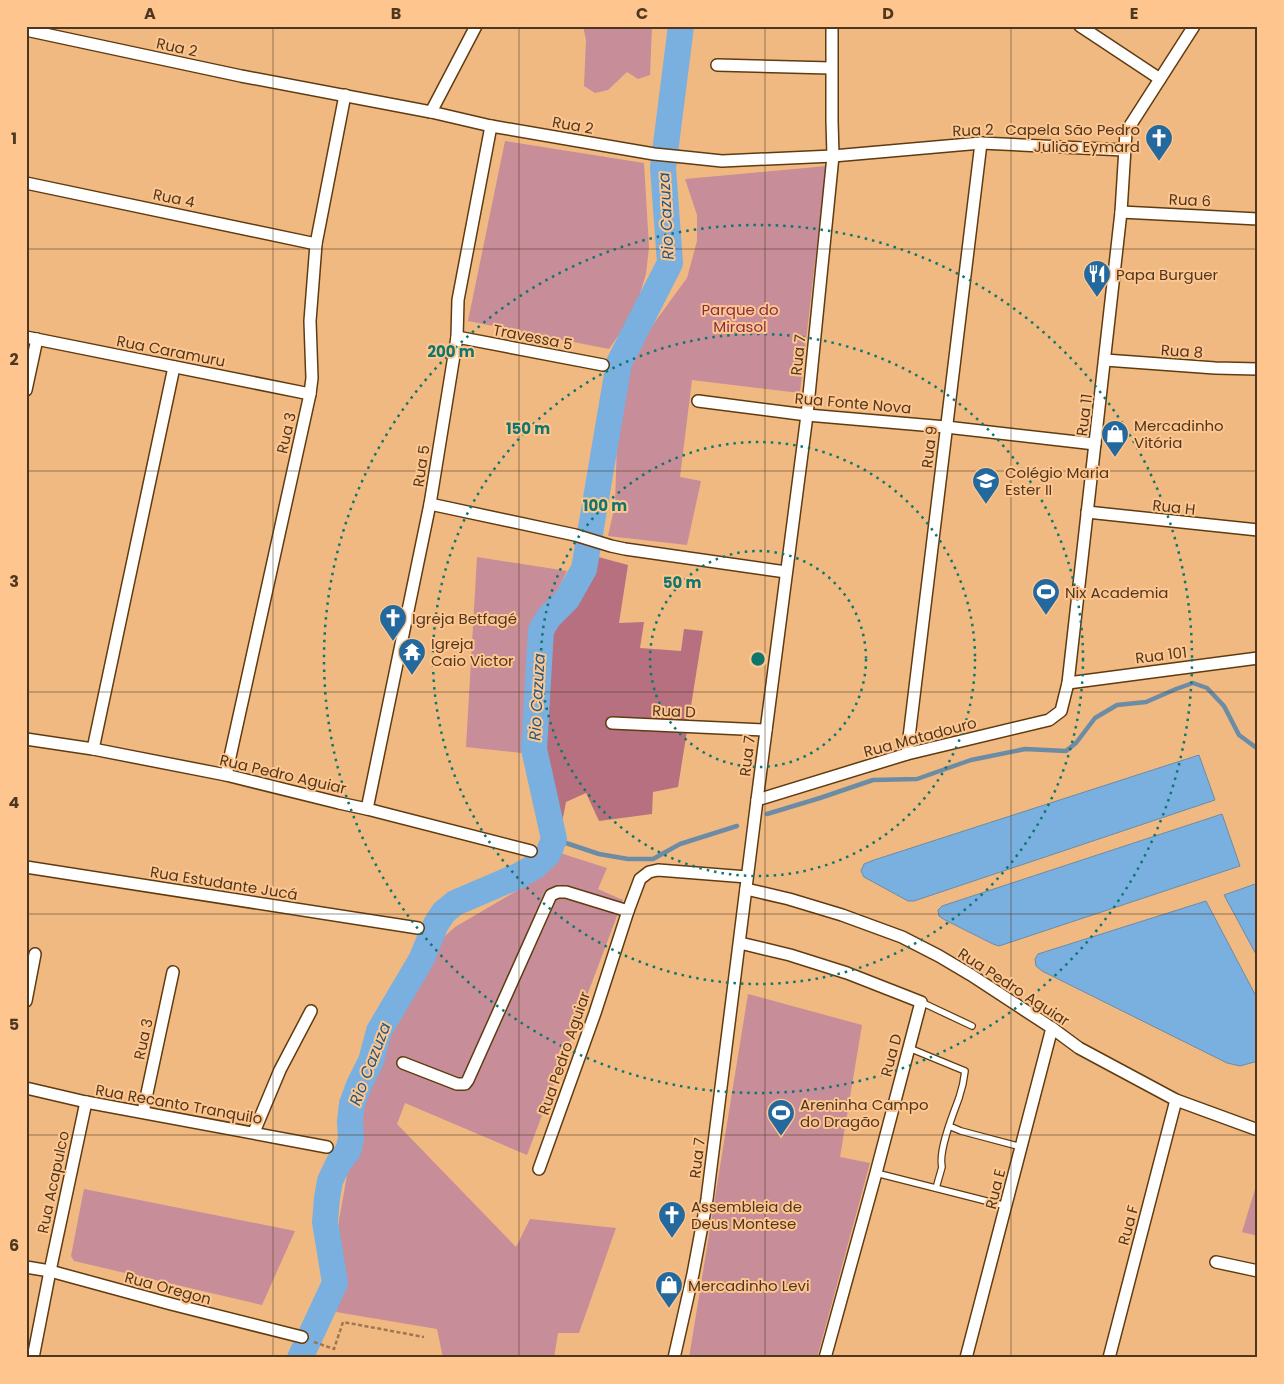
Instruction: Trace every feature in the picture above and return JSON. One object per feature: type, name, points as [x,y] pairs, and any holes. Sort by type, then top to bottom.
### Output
[{"type":"street","points":[[431,112],[476,26]]},
{"type":"street","name":"Rua 7","points":[[674,1358],[693,1274],[707,1198],[756,800],[807,415],[833,156],[832,26]]},
{"type":"street","points":[[1080,26],[1160,79]]},
{"type":"street","points":[[1124,150],[1126,132],[1194,26]]},
{"type":"street","name":"Rua 2","points":[[26,30],[241,76],[431,112],[491,126],[654,154],[722,160],[833,156],[981,143],[1124,150]]},
{"type":"street","points":[[717,65],[831,68]]},
{"type":"street","name":"Rua 3","points":[[226,775],[310,394],[312,378],[310,320],[316,244],[345,95]]},
{"type":"street","name":"Rua 5","points":[[367,808],[430,504],[457,337],[458,300],[491,126]]},
{"type":"street","name":"Rua 9","points":[[907,754],[981,143]]},
{"type":"street","name":"Rua 11","points":[[1068,683],[1121,212],[1124,150]]},
{"type":"street","name":"Rua 4","points":[[26,183],[316,244]]},
{"type":"street","name":"Rua 6","points":[[1121,212],[1258,219]]},
{"type":"street","name":"Travessa 5","points":[[457,337],[603,366]]},
{"type":"street","points":[[26,390],[32,338]]},
{"type":"street","name":"Rua Caramuru","points":[[32,338],[310,394]]},
{"type":"street","name":"Rua 8","points":[[1105,360],[1258,369]]},
{"type":"street","points":[[93,749],[174,367]]},
{"type":"street","name":"Rua Fonte Nova","points":[[698,401],[807,415],[946,427],[1095,444]]},
{"type":"street","points":[[430,504],[575,535],[611,546],[786,572]]},
{"type":"street","name":"Rua H","points":[[1087,512],[1258,530]]},
{"type":"street","name":"Rua 101","points":[[1068,683],[1258,658]]},
{"type":"street","name":"Rua Matadouro","points":[[756,800],[907,754],[1049,720],[1062,709],[1068,683]]},
{"type":"street","name":"Rua D","points":[[612,723],[766,730]]},
{"type":"street","name":"Rua Pedro Aguiar","points":[[26,739],[93,749],[226,775],[339,803],[367,808],[531,851]]},
{"type":"street","name":"Rua Estudante Jucá","points":[[26,867],[418,928]]},
{"type":"street","name":"Rua Pedro Aguiar","points":[[539,1169],[595,1013],[640,879],[649,872],[658,870],[747,877]]},
{"type":"street","name":"Rua Pedro Aguiar","points":[[746,889],[789,899],[842,915],[902,937],[940,956],[1052,1028],[1079,1048],[1176,1100],[1258,1130]]},
{"type":"street","points":[[403,1063],[457,1084],[464,1084],[468,1080],[551,895],[558,892],[566,892],[628,911]]},
{"type":"street","points":[[740,942],[847,973],[921,1002]]},
{"type":"street","points":[[26,1001],[35,954]]},
{"type":"street","name":"Rua 3","points":[[143,1112],[173,972]]},
{"type":"street","name":"Rua D","points":[[825,1358],[921,1002]]},
{"type":"street","points":[[254,1132],[280,1070],[312,1011]]},
{"type":"street","name":"Rua E","points":[[966,1358],[1052,1028]]},
{"type":"street","name":"Rua Recanto Tranquilo","points":[[26,1088],[86,1102],[327,1147]]},
{"type":"street","name":"Rua F","points":[[1109,1358],[1176,1100]]},
{"type":"street","name":"Rua Acapulco","points":[[33,1358],[86,1102]]},
{"type":"street","points":[[1216,1262],[1258,1271]]},
{"type":"street","name":"Rua Oregon","points":[[26,1267],[302,1338]]},
{"type":"lane","points":[[921,1002],[972,1026]]},
{"type":"lane","points":[[908,1047],[965,1071],[960,1096],[949,1126],[942,1154],[942,1167],[936,1188]]},
{"type":"lane","points":[[949,1126],[1022,1147]]},
{"type":"lane","points":[[876,1173],[1006,1206]]},
{"type":"path","points":[[318,1343],[334,1349],[343,1322],[424,1337]]},
{"type":"green space","points":[[583,26],[652,26],[650,75],[638,79],[627,72],[608,90],[595,93],[584,86],[586,40]]},
{"type":"green space","points":[[505,141],[644,163],[649,247],[646,274],[634,313],[609,349],[468,321]]},
{"type":"green space","name":"Parque do Mirasol","points":[[826,166],[800,393],[692,380],[680,477],[701,481],[687,545],[608,536],[615,505],[617,442],[631,365],[649,330],[687,278],[697,241],[697,215],[685,179]]},
{"type":"green space","points":[[477,557],[567,571],[538,629],[530,754],[466,747]]},
{"type":"green space","points":[[557,852],[607,868],[598,889],[623,900],[527,1155],[405,1103],[397,1124],[516,1247],[530,1219],[616,1228],[579,1333],[558,1333],[554,1358],[443,1358],[437,1329],[336,1312],[344,1286],[338,1246],[339,1220],[356,1125],[396,1017],[435,945],[455,927],[525,886]]},
{"type":"green space","points":[[748,994],[862,1025],[840,1157],[870,1163],[817,1358],[689,1358]]},
{"type":"green space","points":[[1258,1179],[1258,1236],[1242,1232]]},
{"type":"green space","points":[[84,1189],[295,1231],[262,1305],[74,1261],[71,1256]]},
{"type":"shaded area","points":[[591,555],[628,565],[619,623],[644,622],[640,648],[681,651],[684,629],[703,631],[678,787],[653,792],[652,814],[599,821],[586,793],[566,802],[561,828],[542,733],[546,645],[568,586]]},
{"type":"water","points":[[1199,755],[1215,800],[914,901],[908,901],[864,877],[861,871],[864,864],[874,860]]},
{"type":"water","points":[[1222,814],[1240,866],[999,946],[939,916],[938,910],[942,906]]},
{"type":"water","points":[[1258,883],[1258,958],[1224,895]]},
{"type":"water","points":[[1206,901],[1258,1000],[1258,1061],[1240,1066],[1227,1063],[1042,971],[1036,966],[1035,959],[1038,954]]},
{"type":"waterway","name":"Rio Cazuza","points":[[300,1358],[335,1283],[325,1222],[327,1198],[330,1181],[339,1162],[348,1151],[351,1139],[350,1121],[352,1104],[371,1061],[379,1031],[421,960],[436,924],[444,912],[455,903],[518,876],[534,867],[548,854],[554,839],[534,749],[541,630],[549,617],[567,599],[584,569],[619,363],[670,263],[663,168],[681,26]]},
{"type":"waterway","points":[[767,814],[873,780],[917,779],[971,760],[1025,749],[1066,751],[1076,743],[1095,718],[1117,705],[1146,702],[1193,683],[1207,688],[1224,706],[1239,735],[1258,749]]},
{"type":"waterway","points":[[554,839],[599,854],[628,859],[653,859],[680,844],[737,826]]},
{"type":"place","name":"Capela São Pedro Julião Eymard","points":[[1159,162]]},
{"type":"place","name":"Papa Burguer","points":[[1097,298]]},
{"type":"place","name":"Mercadinho Vitória","points":[[1115,458]]},
{"type":"place","name":"Colégio Maria Ester II","points":[[986,505]]},
{"type":"place","name":"Nix Academia","points":[[1046,616]]},
{"type":"place","name":"Igreja Betfagé","points":[[393,642]]},
{"type":"place","name":"Igreja Caio Victor","points":[[412,676]]},
{"type":"place","name":"Areninha Campo do Dragão","points":[[781,1137]]},
{"type":"place","name":"Assembleia de Deus Montese","points":[[672,1239]]},
{"type":"place","name":"Mercadinho Levi","points":[[669,1309]]}]
